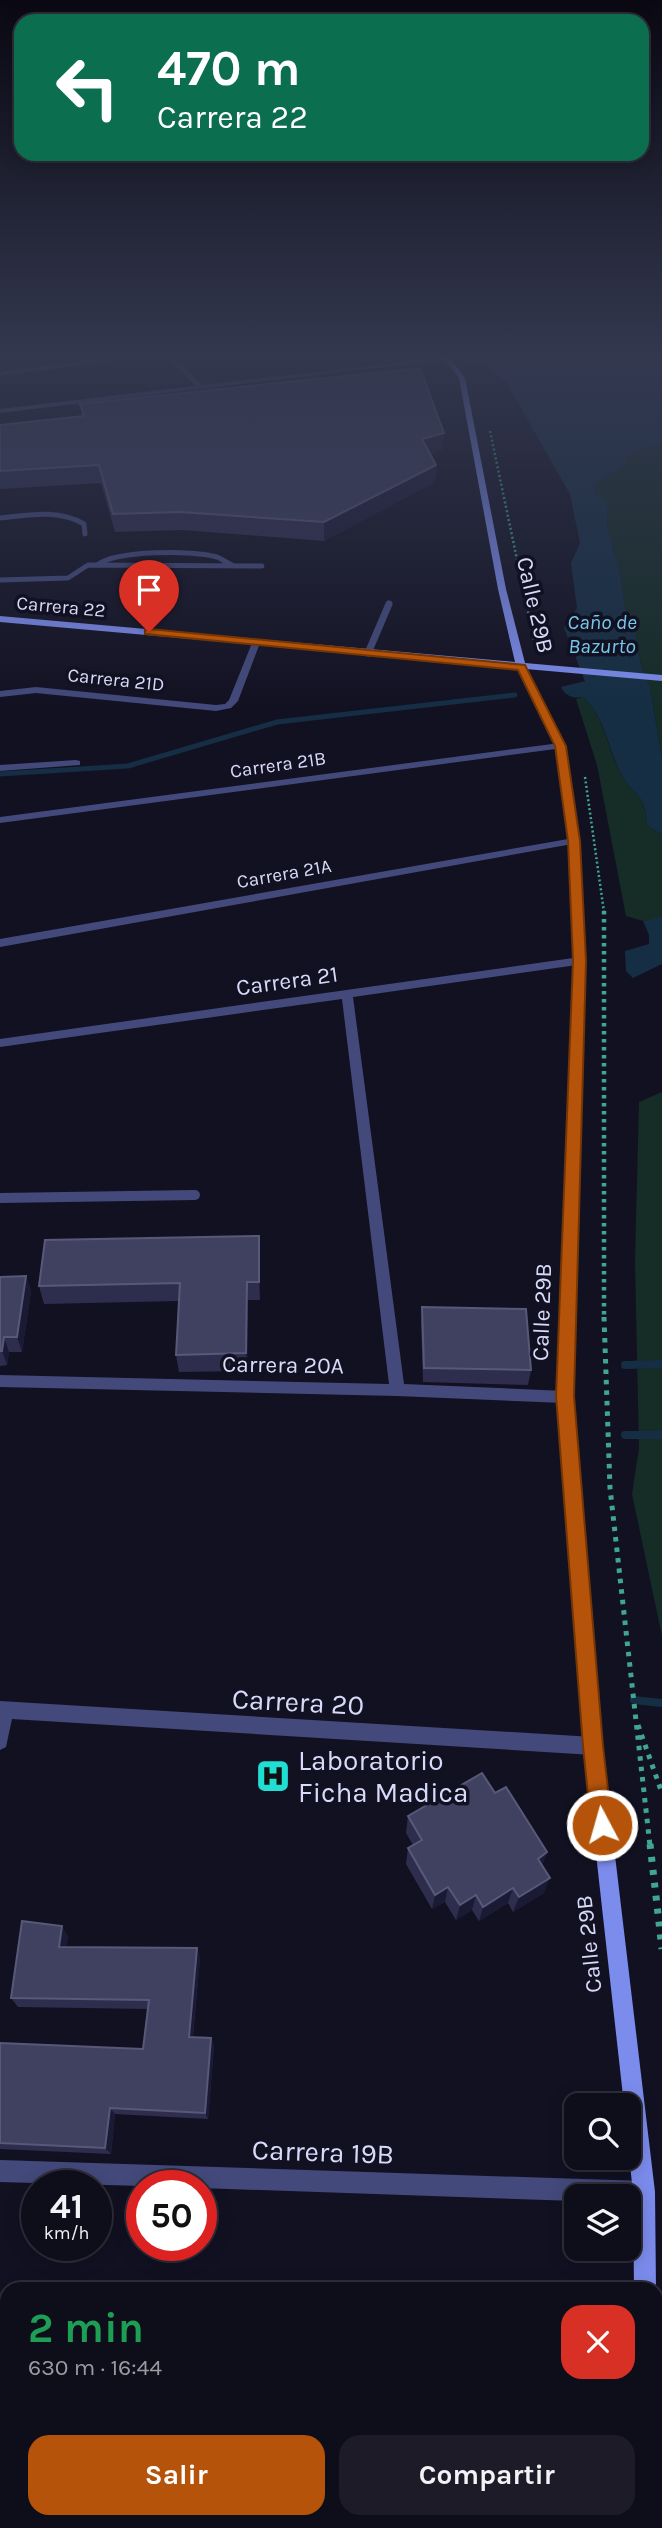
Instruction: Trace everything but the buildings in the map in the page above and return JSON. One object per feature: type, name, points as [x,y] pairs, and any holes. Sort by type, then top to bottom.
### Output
[{"type":"main road","name":"Calle 29B","points":[[480,474],[502,589],[522,667],[560,746],[574,841],[580,961],[565,1396],[593,1746],[644,2192],[645,2282]]},
{"type":"main road","name":"Carrera 22","points":[[0,619],[662,678]]},
{"type":"street","name":"Carrera 21D","points":[[0,694],[36,690],[61,691],[216,708],[228,706],[233,701],[256,643]]},
{"type":"street","name":"Carrera 21B","points":[[0,820],[560,746]]},
{"type":"street","points":[[0,768],[76,762]]},
{"type":"street","name":"Carrera 21A","points":[[0,943],[574,841]]},
{"type":"street","name":"Carrera 21","points":[[0,1043],[580,961]]},
{"type":"street","points":[[347,994],[397,1390]]},
{"type":"street","name":"Carrera 20A","points":[[0,1381],[565,1396]]},
{"type":"street","points":[[0,1741],[2,1710]]},
{"type":"street","name":"Carrera 20","points":[[2,1710],[593,1746]]},
{"type":"street","name":"Carrera 19B","points":[[0,2171],[644,2192]]},
{"type":"lane","points":[[0,518],[63,514],[84,524],[85,534]]},
{"type":"lane","points":[[97,565],[101,559],[118,554],[217,557],[234,566]]},
{"type":"lane","points":[[0,580],[68,578],[85,566],[97,565],[262,566]]},
{"type":"lane","points":[[368,653],[389,604]]},
{"type":"lane","points":[[0,1198],[195,1195]]},
{"type":"path","points":[[499,474],[537,650]]},
{"type":"path","points":[[605,1417],[635,1717],[662,1949]]},
{"type":"path","points":[[635,1717],[662,1793]]},
{"type":"green space","points":[[611,474],[662,474],[662,758],[650,687],[641,665],[634,626],[625,607],[621,576],[607,526],[608,502],[595,495],[596,483]]},
{"type":"green space","points":[[583,697],[601,722],[620,772],[644,806],[647,825],[662,835],[660,919],[643,921],[626,916],[597,765],[576,699]]},
{"type":"green space","points":[[662,1092],[662,1636],[632,1494],[639,1448],[635,1260],[639,1102]]},
{"type":"water","name":"Caño de Bazurto","points":[[559,474],[611,474],[596,483],[595,494],[608,501],[607,526],[621,576],[625,607],[634,626],[641,665],[650,687],[662,758],[662,835],[647,825],[644,806],[620,772],[596,713],[583,697],[567,695],[561,687],[585,681],[564,628],[577,608],[571,563],[580,543],[570,494]]},
{"type":"water","points":[[662,917],[662,964],[633,978],[626,971],[625,951],[649,944],[649,935],[643,921]]},
{"type":"waterway","points":[[0,774],[128,766],[277,722],[515,695]]},
{"type":"waterway","points":[[625,1365],[662,1364]]},
{"type":"waterway","points":[[625,1435],[662,1435]]},
{"type":"waterway","points":[[634,1700],[662,1703]]},
{"type":"place","name":"Laboratorio Ficha Madica","points":[[273,1776]]},
{"type":"route","points":[[149,632],[522,667],[560,746],[574,841],[580,961],[565,1396],[593,1746],[602,1825]]}]
